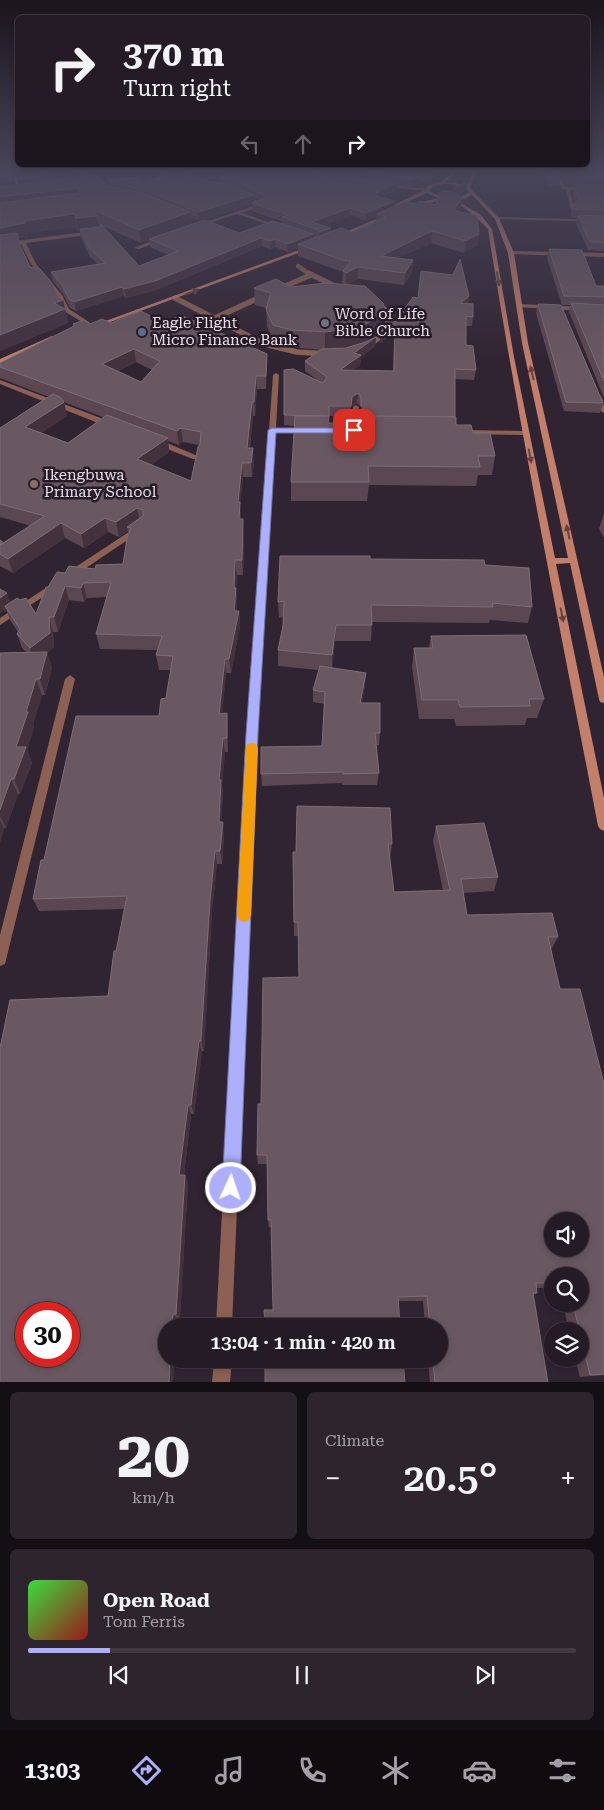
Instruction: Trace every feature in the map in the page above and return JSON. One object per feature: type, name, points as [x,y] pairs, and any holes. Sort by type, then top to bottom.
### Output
[{"type":"main road","points":[[328,241],[346,233]]},
{"type":"main road","points":[[491,233],[526,433],[604,826]]},
{"type":"main road","points":[[504,233],[511,253],[519,306],[604,699]]},
{"type":"main road","points":[[314,240],[87,323],[82,328],[175,298],[320,244]]},
{"type":"main road","points":[[0,360],[56,339],[0,367]]},
{"type":"main road","points":[[551,561],[574,560]]},
{"type":"street","points":[[0,245],[88,233]]},
{"type":"street","points":[[137,248],[164,238]]},
{"type":"street","points":[[23,242],[34,264],[60,296],[66,310],[87,323]]},
{"type":"street","points":[[511,253],[604,255]]},
{"type":"street","points":[[519,306],[604,310]]},
{"type":"street","points":[[562,308],[566,317]]},
{"type":"street","points":[[224,1318],[252,734],[276,375]]},
{"type":"street","points":[[0,382],[121,428]]},
{"type":"street","points":[[594,386],[601,394],[604,411]]},
{"type":"street","points":[[354,430],[356,406]]},
{"type":"street","points":[[272,430],[318,430]]},
{"type":"street","points":[[345,430],[363,430]]},
{"type":"street","points":[[449,432],[526,433]]},
{"type":"street","points":[[149,439],[196,457]]},
{"type":"street","points":[[0,622],[141,527]]},
{"type":"street","points":[[0,960],[70,679]]},
{"type":"street","points":[[222,1382],[223,1368]]},
{"type":"lane","points":[[298,266],[311,275],[345,291]]},
{"type":"lane","points":[[215,318],[311,275]]},
{"type":"lane","points":[[175,298],[275,348],[318,354],[333,353]]},
{"type":"lane","points":[[360,349],[374,344],[384,334],[389,324],[389,314],[380,305],[365,298]]},
{"type":"building","points":[[17,233],[30,267],[40,269],[52,283],[59,298],[63,300],[54,303],[65,309],[0,335],[0,235]]},
{"type":"building","points":[[82,233],[110,233],[139,266],[178,251],[149,239],[165,233],[313,234],[287,244],[275,239],[270,241],[261,238],[155,281],[124,289],[122,287],[74,302],[69,299],[62,285],[51,272],[105,263],[89,248]]},
{"type":"building","points":[[326,233],[427,233],[381,256],[413,260],[405,273],[358,267],[346,273],[343,271],[351,261],[342,260],[298,244]]},
{"type":"building","points":[[440,233],[479,233],[466,241]]},
{"type":"building","points":[[586,233],[604,233],[604,242],[590,242]]},
{"type":"building","points":[[549,249],[582,250],[596,286],[604,286],[604,297],[564,296]]},
{"type":"building","points":[[460,259],[469,296],[461,303],[473,304],[473,317],[466,316],[466,345],[473,346],[476,370],[455,369],[455,417],[363,417],[364,406],[361,406],[361,397],[358,393],[352,397],[351,406],[329,406],[329,416],[284,415],[284,370],[293,369],[323,383],[327,377],[305,361],[322,349],[345,348],[376,337],[354,353],[361,355],[340,370],[394,371],[395,323],[380,333],[391,319],[395,322],[413,297],[418,298],[421,271],[453,275]]},
{"type":"building","points":[[276,279],[291,287],[326,283],[365,286],[384,304],[382,310],[373,320],[360,327],[325,332],[291,330],[273,325],[266,309],[271,293],[254,288]]},
{"type":"building","points":[[571,303],[604,305],[604,381]]},
{"type":"building","points":[[538,304],[561,305],[603,403],[566,402]]},
{"type":"building","points":[[141,311],[164,323],[181,315],[267,354],[266,376],[256,376],[247,448],[253,448],[251,463],[242,463],[238,502],[240,502],[239,519],[243,519],[242,560],[235,560],[234,588],[236,588],[234,611],[239,611],[229,659],[225,659],[219,714],[227,713],[227,738],[223,738],[219,780],[221,780],[219,822],[223,822],[220,851],[215,851],[210,900],[201,1041],[199,1041],[191,1105],[188,1105],[179,1175],[185,1175],[176,1314],[173,1314],[173,1318],[158,1318],[158,1368],[170,1368],[169,1382],[0,1382],[0,1048],[10,1000],[108,996],[114,951],[116,951],[127,896],[33,899],[41,860],[44,860],[76,716],[159,716],[161,699],[166,698],[173,656],[156,655],[162,636],[96,634],[111,582],[83,583],[81,588],[65,586],[54,617],[49,617],[50,633],[30,648],[17,634],[20,629],[5,606],[17,598],[20,600],[26,598],[36,614],[46,587],[48,587],[57,572],[65,573],[69,566],[95,569],[96,565],[123,564],[127,538],[131,528],[127,527],[143,516],[143,510],[137,508],[116,522],[105,518],[81,534],[61,523],[8,559],[0,554],[0,545],[45,516],[0,504],[0,428],[53,394],[60,397],[64,402],[25,427],[68,443],[107,415],[168,438],[137,459],[191,481],[200,444],[201,432],[181,428],[177,431],[0,367],[0,363],[74,326],[73,324],[84,320],[90,324],[102,319],[111,323]],"holes":[[[134,349],[160,361],[141,382],[102,364]]]},
{"type":"building","points":[[295,416],[329,416],[328,423],[363,424],[363,416],[456,417],[456,425],[471,425],[473,433],[490,433],[495,456],[478,456],[480,467],[368,466],[369,482],[291,482]]},
{"type":"building","points":[[280,556],[370,556],[370,559],[484,560],[485,565],[529,568],[532,607],[492,603],[493,607],[371,605],[372,625],[336,625],[332,655],[278,650],[283,626],[284,601],[278,602]]},
{"type":"building","points":[[0,589],[7,593],[0,598]]},
{"type":"building","points":[[526,635],[544,699],[529,699],[530,706],[460,707],[458,700],[422,700],[414,648],[433,648],[431,636]]},
{"type":"building","points":[[47,652],[40,679],[36,679],[26,712],[28,712],[16,747],[26,747],[14,779],[11,779],[0,810],[0,653]]},
{"type":"building","points":[[320,666],[366,673],[360,703],[380,703],[380,733],[375,733],[379,773],[261,774],[261,747],[322,746],[325,692],[313,690]]},
{"type":"building","points":[[297,806],[390,808],[392,844],[388,844],[394,892],[450,890],[436,826],[484,823],[498,877],[461,879],[467,915],[552,913],[558,937],[548,937],[560,989],[580,989],[604,1084],[604,1374],[590,1375],[588,1367],[589,1322],[577,1322],[575,1312],[589,1312],[589,1267],[544,1267],[544,1283],[536,1283],[537,1293],[533,1293],[548,1382],[435,1382],[434,1368],[448,1368],[448,1318],[429,1318],[427,1296],[398,1297],[399,1318],[264,1318],[264,1310],[273,1310],[271,1220],[268,1220],[267,1155],[257,1155],[258,1104],[261,1104],[263,978],[299,977],[298,922],[294,922],[293,852],[296,852]]},
{"type":"building","points":[[265,1368],[404,1368],[405,1382],[265,1382]]},
{"type":"slow traffic","points":[[244,915],[252,748]]},
{"type":"place","name":"Word of Life Bible Church","points":[[325,323]]},
{"type":"place","name":"Eagle Flight Micro Finance Bank","points":[[142,332]]},
{"type":"place","name":"Ikengbuwa Primary School","points":[[34,484]]},
{"type":"route","points":[[231,1188],[252,734],[272,430],[354,430]]}]
